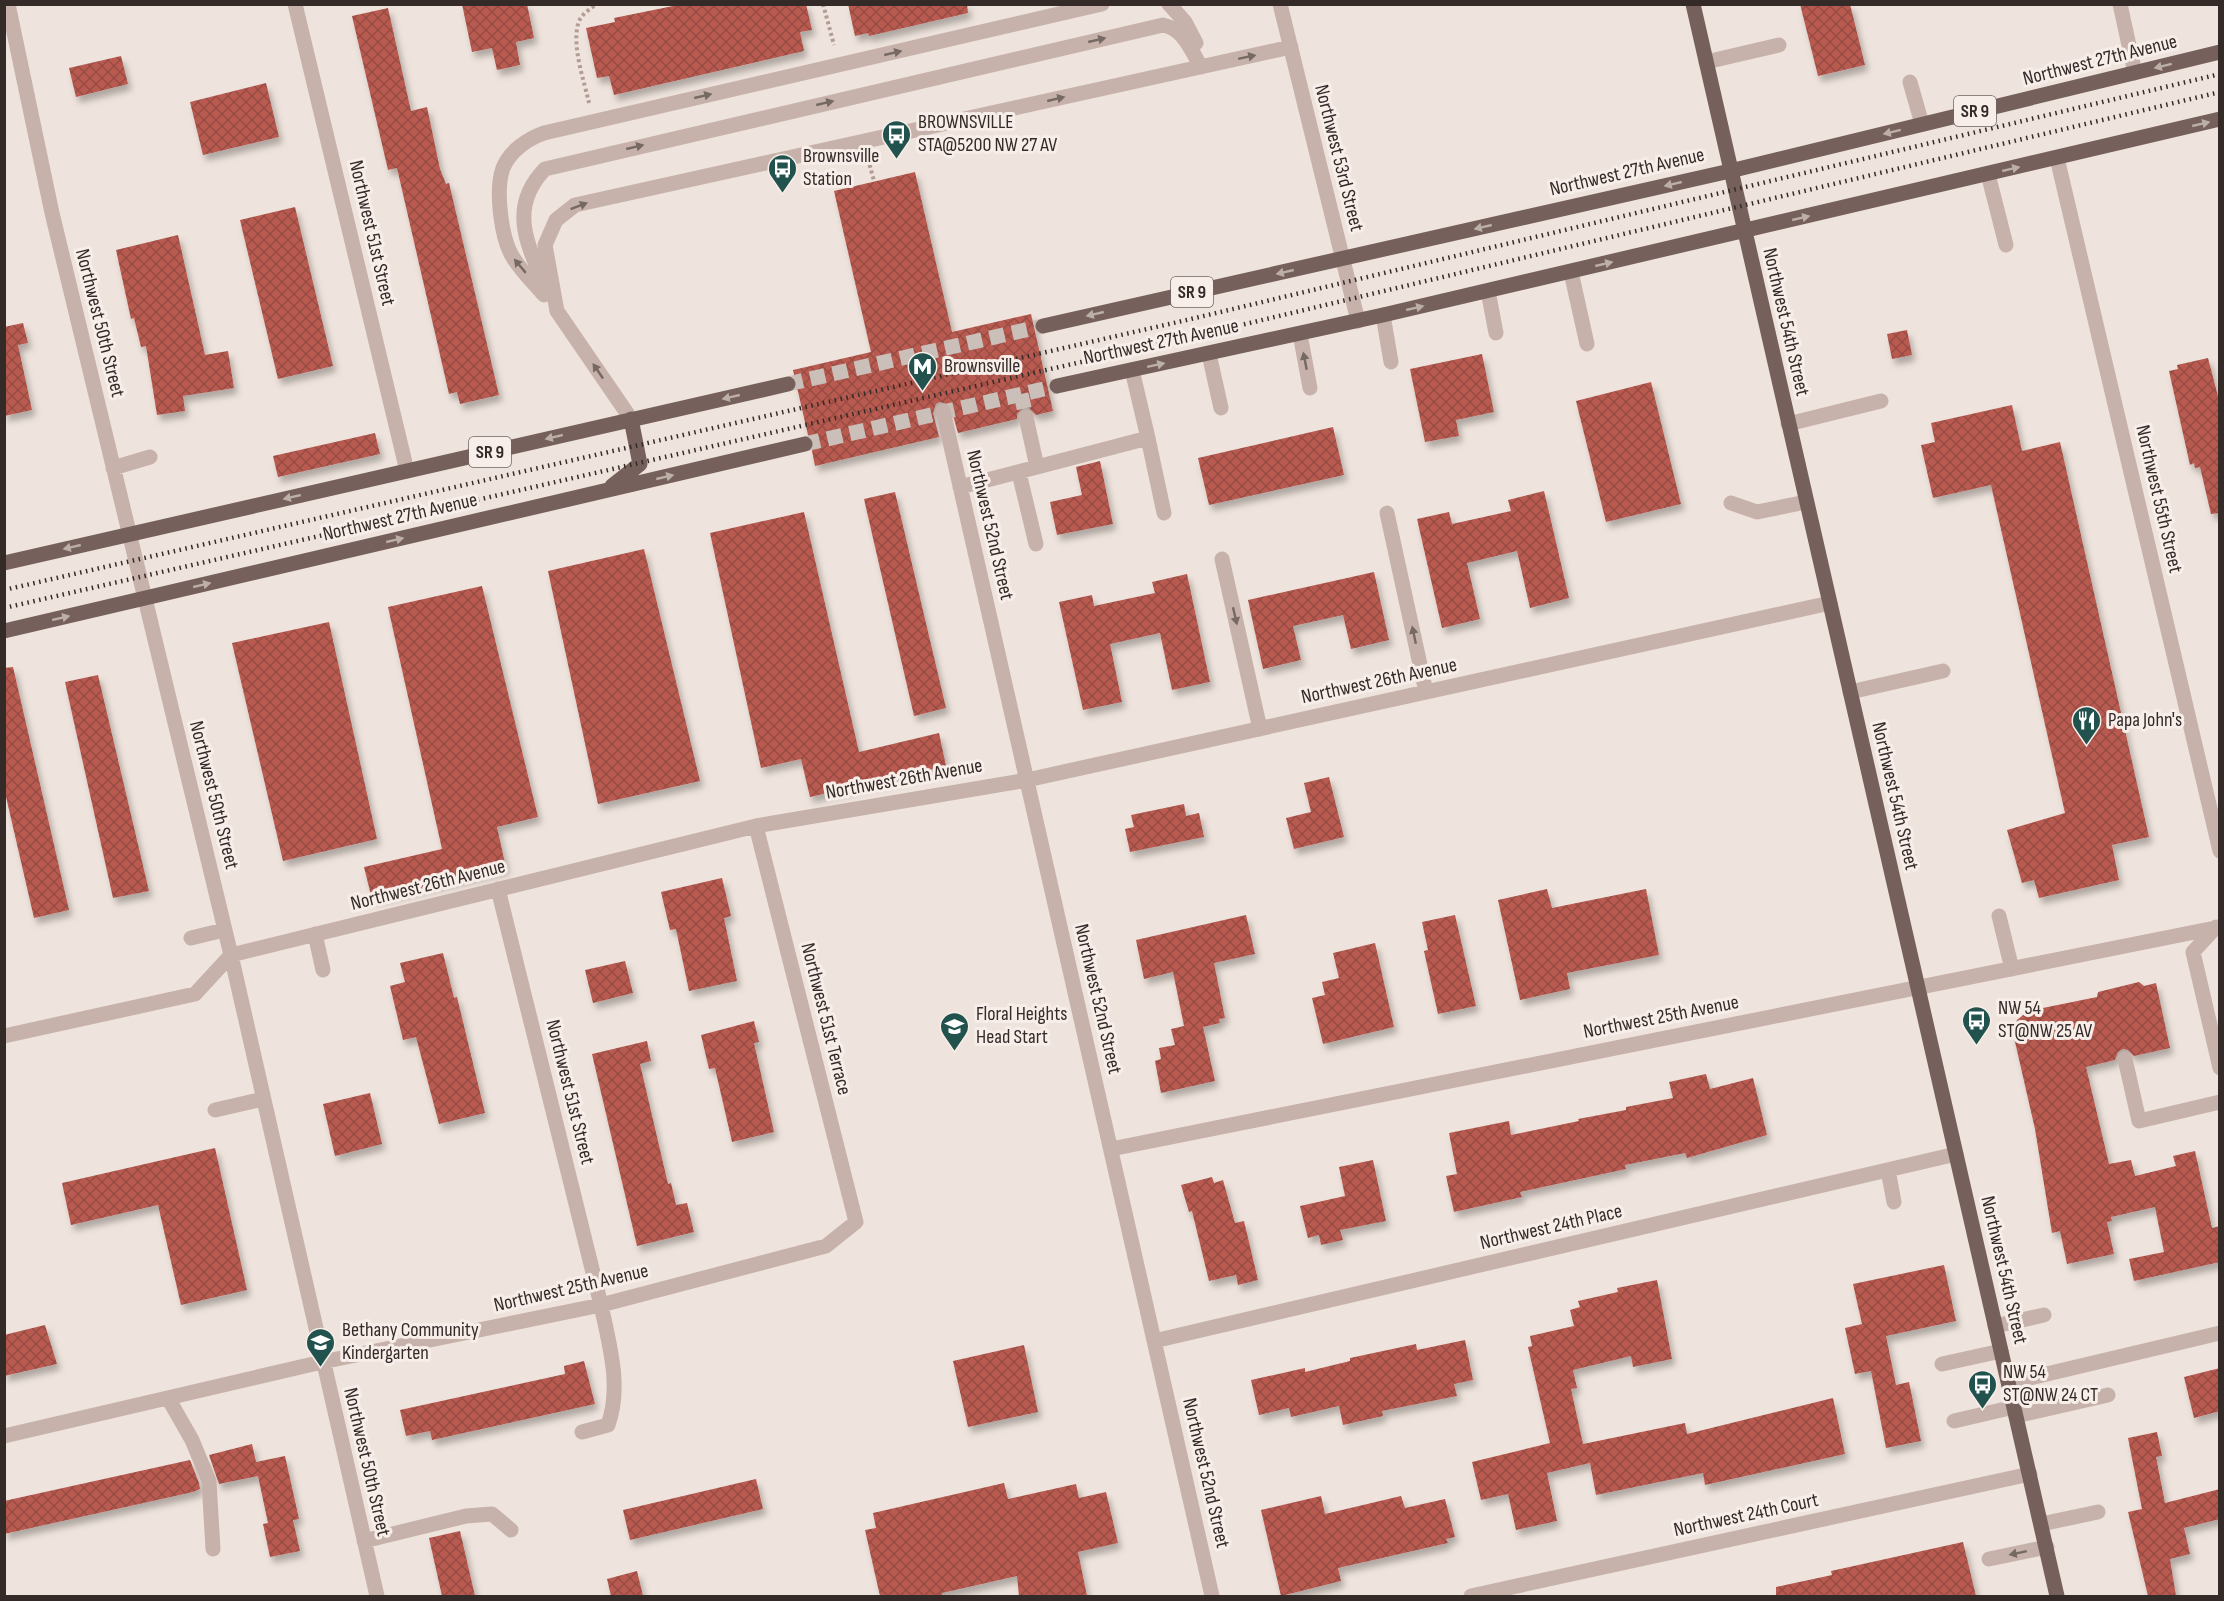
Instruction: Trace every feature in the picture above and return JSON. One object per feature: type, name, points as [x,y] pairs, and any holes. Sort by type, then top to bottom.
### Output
[{"type":"main road","name":"Northwest 54th Street","points":[[1693,4],[2058,1596]]},
{"type":"main road","name":"Northwest 27th Avenue","points":[[1043,326],[1730,171],[2220,52]]},
{"type":"main road","name":"Northwest 27th Avenue","points":[[1057,386],[1358,321],[2220,119]]},
{"type":"main road","name":"SR 9","points":[[4,563],[788,384]]},
{"type":"main road","points":[[608,490],[640,464],[631,419]]},
{"type":"main road","name":"Northwest 27th Avenue","points":[[4,632],[805,444]]},
{"type":"street","name":"Northwest 50th Street","points":[[8,4],[52,213],[231,955],[377,1596]]},
{"type":"street","name":"Northwest 51st Street","points":[[295,4],[407,471]]},
{"type":"street","points":[[631,419],[557,311],[513,258],[502,226],[499,196],[503,168],[527,140],[592,122],[1102,4]]},
{"type":"street","points":[[1169,4],[1185,22],[1196,41],[1201,67]]},
{"type":"street","name":"Northwest 53rd Street","points":[[1280,4],[1358,321]]},
{"type":"street","points":[[2120,4],[2136,73]]},
{"type":"street","points":[[557,311],[528,246],[524,227],[527,196],[533,182],[545,169],[1163,25],[1173,27],[1182,35],[1201,67]]},
{"type":"street","points":[[1706,62],[1779,45]]},
{"type":"street","points":[[557,311],[545,245],[556,220],[575,205],[1291,47]]},
{"type":"street","points":[[1910,82],[1922,124]]},
{"type":"street","name":"Northwest 55th Street","points":[[2057,158],[2220,851]]},
{"type":"street","points":[[1988,174],[2006,245]]},
{"type":"street","points":[[1571,272],[1587,344]]},
{"type":"street","points":[[1488,291],[1496,333]]},
{"type":"street","points":[[1383,315],[1391,362]]},
{"type":"street","points":[[1299,334],[1310,388]]},
{"type":"street","points":[[1209,354],[1221,408]]},
{"type":"street","points":[[1132,370],[1164,513]]},
{"type":"street","points":[[1788,424],[1881,401]]},
{"type":"street","name":"Northwest 52nd Street","points":[[943,411],[1212,1596]]},
{"type":"street","points":[[1026,417],[1037,467]]},
{"type":"street","points":[[960,487],[1148,438]]},
{"type":"street","points":[[113,468],[150,457]]},
{"type":"street","points":[[1019,472],[1036,544]]},
{"type":"street","points":[[1731,503],[1757,512],[1806,502]]},
{"type":"street","points":[[1387,513],[1426,692]]},
{"type":"street","points":[[1222,559],[1260,729]]},
{"type":"street","name":"Northwest 26th Avenue","points":[[231,955],[756,826],[1027,780],[1830,603]]},
{"type":"street","points":[[1850,692],[1943,671]]},
{"type":"street","name":"Northwest 51st Terrace","points":[[756,826],[856,1222]]},
{"type":"street","name":"Northwest 51st Street","points":[[498,889],[601,1305],[613,1366],[615,1405],[608,1425],[582,1432]]},
{"type":"street","points":[[1999,916],[2012,969]]},
{"type":"street","points":[[2218,924],[2193,952],[2220,1068]]},
{"type":"street","name":"Northwest 25th Avenue","points":[[1111,1149],[2012,969],[2218,924]]},
{"type":"street","points":[[191,938],[224,930]]},
{"type":"street","points":[[315,934],[323,970]]},
{"type":"street","points":[[4,1036],[195,994],[231,955]]},
{"type":"street","points":[[2125,1059],[2139,1121],[2220,1102]]},
{"type":"street","points":[[215,1110],[263,1099]]},
{"type":"street","name":"Northwest 24th Place","points":[[1155,1341],[1956,1154]]},
{"type":"street","points":[[1888,1170],[1894,1202]]},
{"type":"street","name":"Northwest 25th Avenue","points":[[4,1436],[322,1362],[601,1305],[826,1246],[856,1222]]},
{"type":"street","points":[[1995,1326],[2044,1315]]},
{"type":"street","points":[[2009,1383],[2220,1333]]},
{"type":"street","points":[[1942,1364],[2001,1351]]},
{"type":"street","points":[[1954,1421],[2108,1395]]},
{"type":"street","points":[[168,1398],[192,1440],[209,1481],[213,1550]]},
{"type":"street","name":"Northwest 24th Court","points":[[1470,1596],[2030,1474]]},
{"type":"street","points":[[2041,1524],[2098,1512]]},
{"type":"street","points":[[364,1541],[466,1516],[492,1514],[511,1530]]},
{"type":"street","points":[[1989,1559],[2047,1547]]},
{"type":"path","points":[[592,122],[577,41],[578,22],[588,10],[597,4]]},
{"type":"building","points":[[462,4],[527,4],[534,38],[516,42],[520,65],[497,70],[492,48],[472,52]]},
{"type":"building","points":[[683,4],[806,4],[812,30],[800,32],[804,51],[614,95],[609,76],[597,78],[586,28],[615,22],[614,18]]},
{"type":"building","points":[[848,4],[967,4],[968,13],[869,36],[868,33],[855,36]]},
{"type":"building","points":[[1800,4],[1850,4],[1865,65],[1818,76]]},
{"type":"building","points":[[388,8],[411,111],[427,107],[440,169],[446,184],[449,183],[499,395],[460,404],[457,392],[449,394],[397,168],[388,170],[352,16]]},
{"type":"building","points":[[121,56],[128,84],[76,97],[69,68]]},
{"type":"building","points":[[266,83],[279,137],[203,155],[190,102]]},
{"type":"building","points":[[915,172],[952,332],[1031,314],[1053,411],[1036,415],[1029,408],[1023,408],[1017,414],[1017,419],[958,433],[950,405],[940,402],[936,404],[933,413],[939,437],[815,466],[812,451],[814,441],[808,435],[793,370],[871,352],[834,191]]},
{"type":"building","points":[[295,207],[333,366],[278,379],[240,220]]},
{"type":"building","points":[[178,235],[205,355],[228,351],[234,388],[183,396],[185,411],[157,415],[146,346],[141,347],[134,318],[131,319],[116,250]]},
{"type":"building","points":[[23,323],[28,343],[18,345],[32,410],[4,416],[4,327]]},
{"type":"building","points":[[1907,330],[1912,355],[1892,359],[1887,334]]},
{"type":"building","points":[[1482,354],[1494,412],[1456,420],[1459,436],[1425,442],[1410,369]]},
{"type":"building","points":[[2208,358],[2220,404],[2220,513],[2211,514],[2200,467],[2195,468],[2194,463],[2190,465],[2169,371],[2178,369],[2177,365]]},
{"type":"building","points":[[1651,382],[1681,504],[1606,522],[1576,401]]},
{"type":"building","points":[[2012,405],[2022,451],[2060,442],[2149,837],[2112,845],[2119,880],[2039,898],[2034,880],[2022,883],[2007,830],[2065,813],[1991,485],[1933,498],[1921,445],[1935,442],[1931,423]]},
{"type":"building","points":[[1333,427],[1344,475],[1209,505],[1198,458]]},
{"type":"building","points":[[375,433],[380,454],[278,477],[273,456]]},
{"type":"building","points":[[1100,461],[1113,524],[1057,535],[1050,502],[1082,495],[1076,467]]},
{"type":"building","points":[[1544,491],[1569,598],[1530,608],[1517,551],[1467,563],[1480,619],[1442,628],[1417,519],[1449,512],[1452,524],[1511,511],[1508,500]]},
{"type":"building","points":[[895,492],[946,708],[914,716],[864,499]]},
{"type":"building","points":[[804,512],[859,752],[939,733],[946,766],[810,797],[801,759],[761,768],[710,533]]},
{"type":"building","points":[[644,549],[700,781],[598,804],[548,571]]},
{"type":"building","points":[[1374,572],[1389,640],[1351,649],[1343,615],[1293,626],[1301,660],[1263,669],[1248,600]]},
{"type":"building","points":[[1187,574],[1210,682],[1172,690],[1160,633],[1110,644],[1122,702],[1083,710],[1059,602],[1092,595],[1094,606],[1155,593],[1152,582]]},
{"type":"building","points":[[482,586],[538,817],[497,827],[506,868],[372,899],[364,867],[442,849],[388,607]]},
{"type":"building","points":[[329,622],[377,839],[283,861],[232,643]]},
{"type":"building","points":[[13,667],[69,910],[34,918],[4,788],[4,668]]},
{"type":"building","points":[[98,675],[149,891],[113,898],[65,682]]},
{"type":"building","points":[[1329,777],[1344,837],[1294,849],[1286,818],[1311,812],[1304,783]]},
{"type":"building","points":[[1184,804],[1186,816],[1199,813],[1204,837],[1130,852],[1125,829],[1134,827],[1131,815]]},
{"type":"building","points":[[722,878],[731,916],[724,918],[737,981],[689,991],[676,929],[670,930],[661,892]]},
{"type":"building","points":[[1547,889],[1552,908],[1646,889],[1659,955],[1567,973],[1570,989],[1520,1000],[1498,900]]},
{"type":"building","points":[[1246,915],[1255,954],[1214,963],[1225,1018],[1219,1019],[1220,1023],[1203,1027],[1215,1081],[1161,1093],[1155,1061],[1161,1059],[1159,1048],[1175,1045],[1171,1029],[1184,1026],[1173,972],[1144,979],[1136,940]]},
{"type":"building","points":[[1455,915],[1476,1006],[1438,1014],[1424,951],[1428,950],[1422,922]]},
{"type":"building","points":[[1375,943],[1394,1027],[1323,1044],[1312,998],[1325,995],[1322,982],[1339,978],[1333,953]]},
{"type":"building","points":[[443,953],[454,998],[457,997],[485,1113],[439,1124],[416,1037],[403,1040],[390,986],[405,982],[400,963]]},
{"type":"building","points":[[625,961],[633,993],[593,1003],[585,970]]},
{"type":"building","points":[[2139,982],[2144,986],[2156,983],[2170,1048],[2134,1056],[2128,1050],[2123,1049],[2118,1052],[2115,1060],[2086,1067],[2109,1164],[2131,1160],[2135,1176],[2176,1166],[2173,1156],[2195,1151],[2212,1228],[2220,1226],[2220,1262],[2134,1281],[2129,1259],[2164,1252],[2155,1207],[2111,1217],[2112,1221],[2107,1222],[2114,1254],[2067,1264],[2060,1231],[2052,1233],[2035,1129],[2013,1033],[2017,1020],[2028,1011],[2097,997],[2098,992]]},
{"type":"building","points":[[754,1021],[759,1042],[754,1043],[774,1132],[732,1142],[715,1068],[709,1069],[701,1035]]},
{"type":"building","points":[[647,1041],[651,1061],[640,1064],[668,1184],[671,1183],[676,1205],[687,1203],[694,1232],[637,1246],[592,1054]]},
{"type":"building","points":[[1706,1074],[1710,1089],[1753,1078],[1767,1135],[1687,1158],[1685,1153],[1625,1165],[1626,1169],[1520,1192],[1522,1197],[1454,1212],[1446,1176],[1457,1174],[1449,1133],[1509,1121],[1511,1135],[1579,1121],[1578,1119],[1626,1110],[1626,1107],[1673,1098],[1669,1082]]},
{"type":"building","points":[[370,1093],[382,1144],[335,1156],[323,1104]]},
{"type":"building","points":[[215,1148],[247,1290],[181,1305],[158,1205],[71,1225],[62,1183]]},
{"type":"building","points":[[1373,1160],[1386,1221],[1340,1230],[1343,1240],[1321,1245],[1319,1235],[1308,1238],[1300,1206],[1345,1196],[1339,1167]]},
{"type":"building","points":[[1212,1177],[1214,1183],[1223,1180],[1235,1223],[1244,1221],[1258,1280],[1238,1285],[1236,1275],[1209,1281],[1192,1211],[1189,1212],[1181,1185]]},
{"type":"building","points":[[1944,1265],[1956,1321],[1886,1336],[1896,1385],[1909,1382],[1921,1441],[1886,1448],[1871,1371],[1855,1374],[1845,1328],[1862,1324],[1853,1284]]},
{"type":"building","points":[[1657,1280],[1672,1359],[1633,1367],[1631,1356],[1573,1370],[1577,1388],[1571,1389],[1583,1444],[1685,1423],[1687,1434],[1833,1398],[1845,1454],[1705,1485],[1703,1473],[1596,1495],[1590,1463],[1547,1473],[1557,1521],[1516,1530],[1508,1494],[1481,1500],[1472,1462],[1550,1443],[1528,1347],[1532,1346],[1530,1336],[1574,1326],[1570,1310],[1580,1307],[1578,1301],[1618,1292],[1617,1288]]},
{"type":"building","points":[[45,1325],[57,1364],[4,1376],[4,1335]]},
{"type":"building","points":[[1465,1340],[1473,1380],[1454,1384],[1457,1396],[1382,1411],[1383,1416],[1343,1425],[1339,1406],[1291,1417],[1289,1408],[1259,1415],[1251,1380],[1305,1368],[1305,1372],[1350,1361],[1350,1358],[1416,1344],[1417,1350]]},
{"type":"building","points":[[1024,1345],[1038,1412],[968,1427],[953,1361]]},
{"type":"building","points":[[584,1361],[595,1404],[432,1440],[430,1431],[406,1436],[400,1410],[565,1374],[564,1366]]},
{"type":"building","points":[[2220,1368],[2220,1411],[2194,1418],[2184,1377]]},
{"type":"building","points":[[2157,1432],[2162,1456],[2156,1457],[2165,1503],[2220,1489],[2220,1519],[2184,1528],[2190,1554],[2170,1559],[2176,1596],[2148,1596],[2128,1512],[2142,1509],[2128,1438]]},
{"type":"building","points":[[252,1444],[256,1462],[285,1456],[299,1519],[293,1520],[300,1551],[270,1557],[263,1524],[268,1523],[258,1476],[219,1484],[209,1455]]},
{"type":"building","points":[[190,1460],[200,1489],[193,1492],[4,1534],[4,1501]]},
{"type":"building","points":[[756,1479],[763,1509],[630,1540],[623,1510]]},
{"type":"building","points":[[1004,1483],[1008,1499],[1076,1484],[1079,1498],[1106,1492],[1118,1543],[1078,1552],[1087,1596],[1019,1596],[1017,1576],[942,1593],[942,1596],[880,1596],[865,1530],[876,1528],[873,1513]]},
{"type":"building","points":[[1321,1496],[1325,1514],[1401,1496],[1405,1508],[1445,1499],[1455,1537],[1446,1539],[1448,1543],[1338,1568],[1341,1581],[1281,1596],[1261,1510]]},
{"type":"building","points":[[460,1531],[475,1596],[442,1596],[429,1538]]},
{"type":"building","points":[[1963,1542],[1976,1596],[1776,1596],[1776,1587],[1832,1575],[1831,1571]]},
{"type":"building","points":[[637,1571],[643,1596],[611,1596],[607,1579]]},
{"type":"tunnel","points":[[788,384],[1043,326]]},
{"type":"tunnel","points":[[805,444],[1057,386]]},
{"type":"tunnel","points":[[1021,394],[1026,417]]},
{"type":"railway","points":[[4,590],[1191,319],[2220,74]]},
{"type":"railway","points":[[4,608],[1195,336],[2220,92]]},
{"type":"place","name":"BROWNSVILLE STA@5200 NW 27 AV","points":[[897,160]]},
{"type":"place","name":"Brownsville Station","points":[[782,194]]},
{"type":"place","name":"Brownsville","points":[[923,392]]},
{"type":"place","name":"Papa John's","points":[[2087,746]]},
{"type":"place","name":"NW 54 ST@NW 25 AV","points":[[1977,1046]]},
{"type":"place","name":"Floral Heights Head Start","points":[[955,1052]]},
{"type":"place","name":"Bethany Community Kindergarten","points":[[321,1368]]},
{"type":"place","name":"NW 54 ST@NW 24 CT","points":[[1982,1410]]}]
